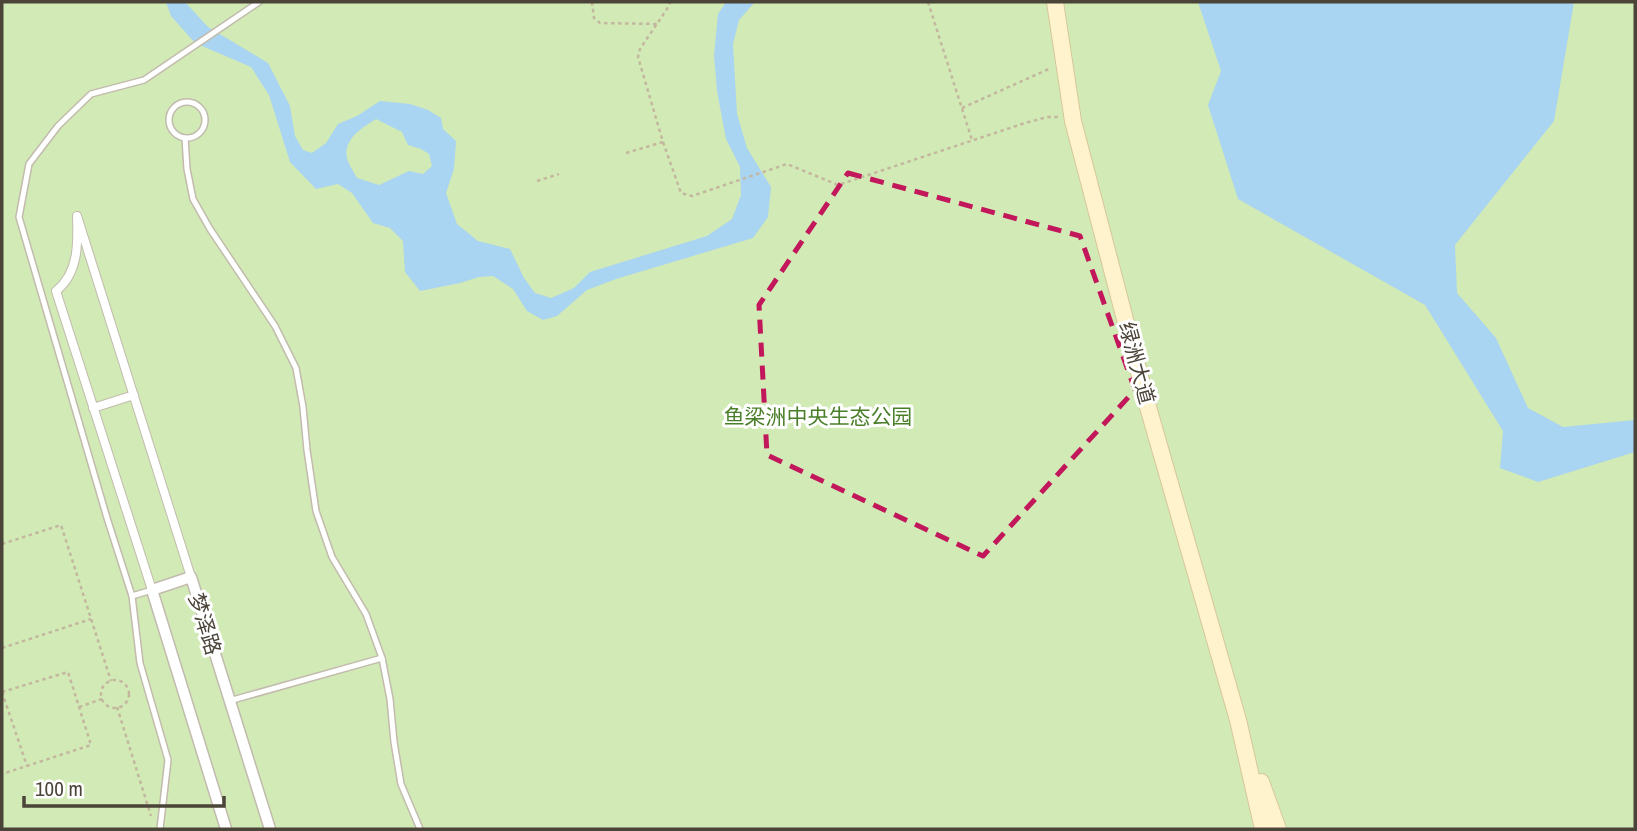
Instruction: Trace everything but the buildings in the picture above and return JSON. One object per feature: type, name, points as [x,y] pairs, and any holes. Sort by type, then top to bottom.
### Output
[{"type":"main road","name":"绿洲大道","points":[[1055,2],[1072,117],[1148,407],[1238,720],[1263,829]]},
{"type":"main road","name":"绿洲大道","points":[[1238,720],[1278,829]]},
{"type":"street","points":[[152,590],[56,291],[72,270],[78,246],[77,216],[191,577]]},
{"type":"street","points":[[93,408],[134,396]]},
{"type":"street","name":"梦泽路","points":[[226,829],[152,590],[191,577],[270,829]]},
{"type":"lane","points":[[160,829],[168,760],[140,663],[132,596],[19,217],[29,164],[58,126],[91,94],[144,80],[259,2]]},
{"type":"lane","points":[[189,101],[204,112],[205,123],[196,136],[185,138],[173,132],[169,114],[177,104],[189,101]]},
{"type":"lane","points":[[185,138],[193,199],[275,326],[296,368],[316,511],[332,556],[366,614],[382,658],[401,784],[421,829]]},
{"type":"lane","points":[[38,285],[46,293],[56,291]]},
{"type":"lane","points":[[132,596],[152,590]]},
{"type":"lane","points":[[229,701],[382,658]]},
{"type":"path","points":[[592,2],[594,18],[600,23],[657,24]]},
{"type":"path","points":[[670,2],[638,57],[681,193],[692,196],[787,164],[838,185],[1047,117],[1072,117]]},
{"type":"path","points":[[928,2],[972,141]]},
{"type":"path","points":[[962,108],[1064,62]]},
{"type":"path","points":[[626,153],[663,142]]},
{"type":"path","points":[[537,181],[558,174]]},
{"type":"path","points":[[2,544],[61,525],[111,681]]},
{"type":"path","points":[[2,648],[91,619]]},
{"type":"path","points":[[2,774],[91,745],[68,671],[2,692],[27,765]]},
{"type":"path","points":[[111,681],[120,681],[128,691],[125,703],[117,707],[108,706],[102,699],[102,690],[111,681]]},
{"type":"path","points":[[79,707],[102,699]]},
{"type":"path","points":[[117,707],[152,817]]},
{"type":"highlighted area","points":[[848,173],[1080,236],[1135,390],[983,556],[767,455],[759,305]]},
{"type":"green space","name":"鱼梁洲中央生态公园","points":[[2,2],[1635,2],[1635,829],[2,829]]},
{"type":"water","points":[[166,2],[185,2],[208,27],[268,63],[290,106],[295,136],[303,150],[312,153],[326,143],[338,124],[357,116],[380,101],[410,104],[441,118],[443,129],[456,141],[454,169],[446,193],[457,224],[478,241],[510,249],[524,278],[535,293],[551,298],[574,288],[590,272],[707,236],[732,219],[741,195],[740,167],[726,139],[717,91],[714,55],[718,14],[726,2],[755,2],[739,20],[733,44],[737,114],[747,148],[771,187],[768,217],[753,238],[587,290],[557,316],[543,320],[527,311],[513,289],[493,276],[420,291],[405,272],[403,241],[390,228],[373,223],[352,193],[338,184],[316,189],[290,162],[269,95],[251,67],[195,43],[171,16]],"holes":[[[376,119],[402,132],[408,145],[429,154],[432,166],[423,174],[409,171],[379,185],[357,178],[348,160],[347,151],[355,134]]]},
{"type":"water","points":[[1198,2],[1574,2],[1554,121],[1455,245],[1457,293],[1496,338],[1528,408],[1563,427],[1635,420],[1635,452],[1538,482],[1500,468],[1503,431],[1425,305],[1238,199],[1208,105],[1221,71]]}]
